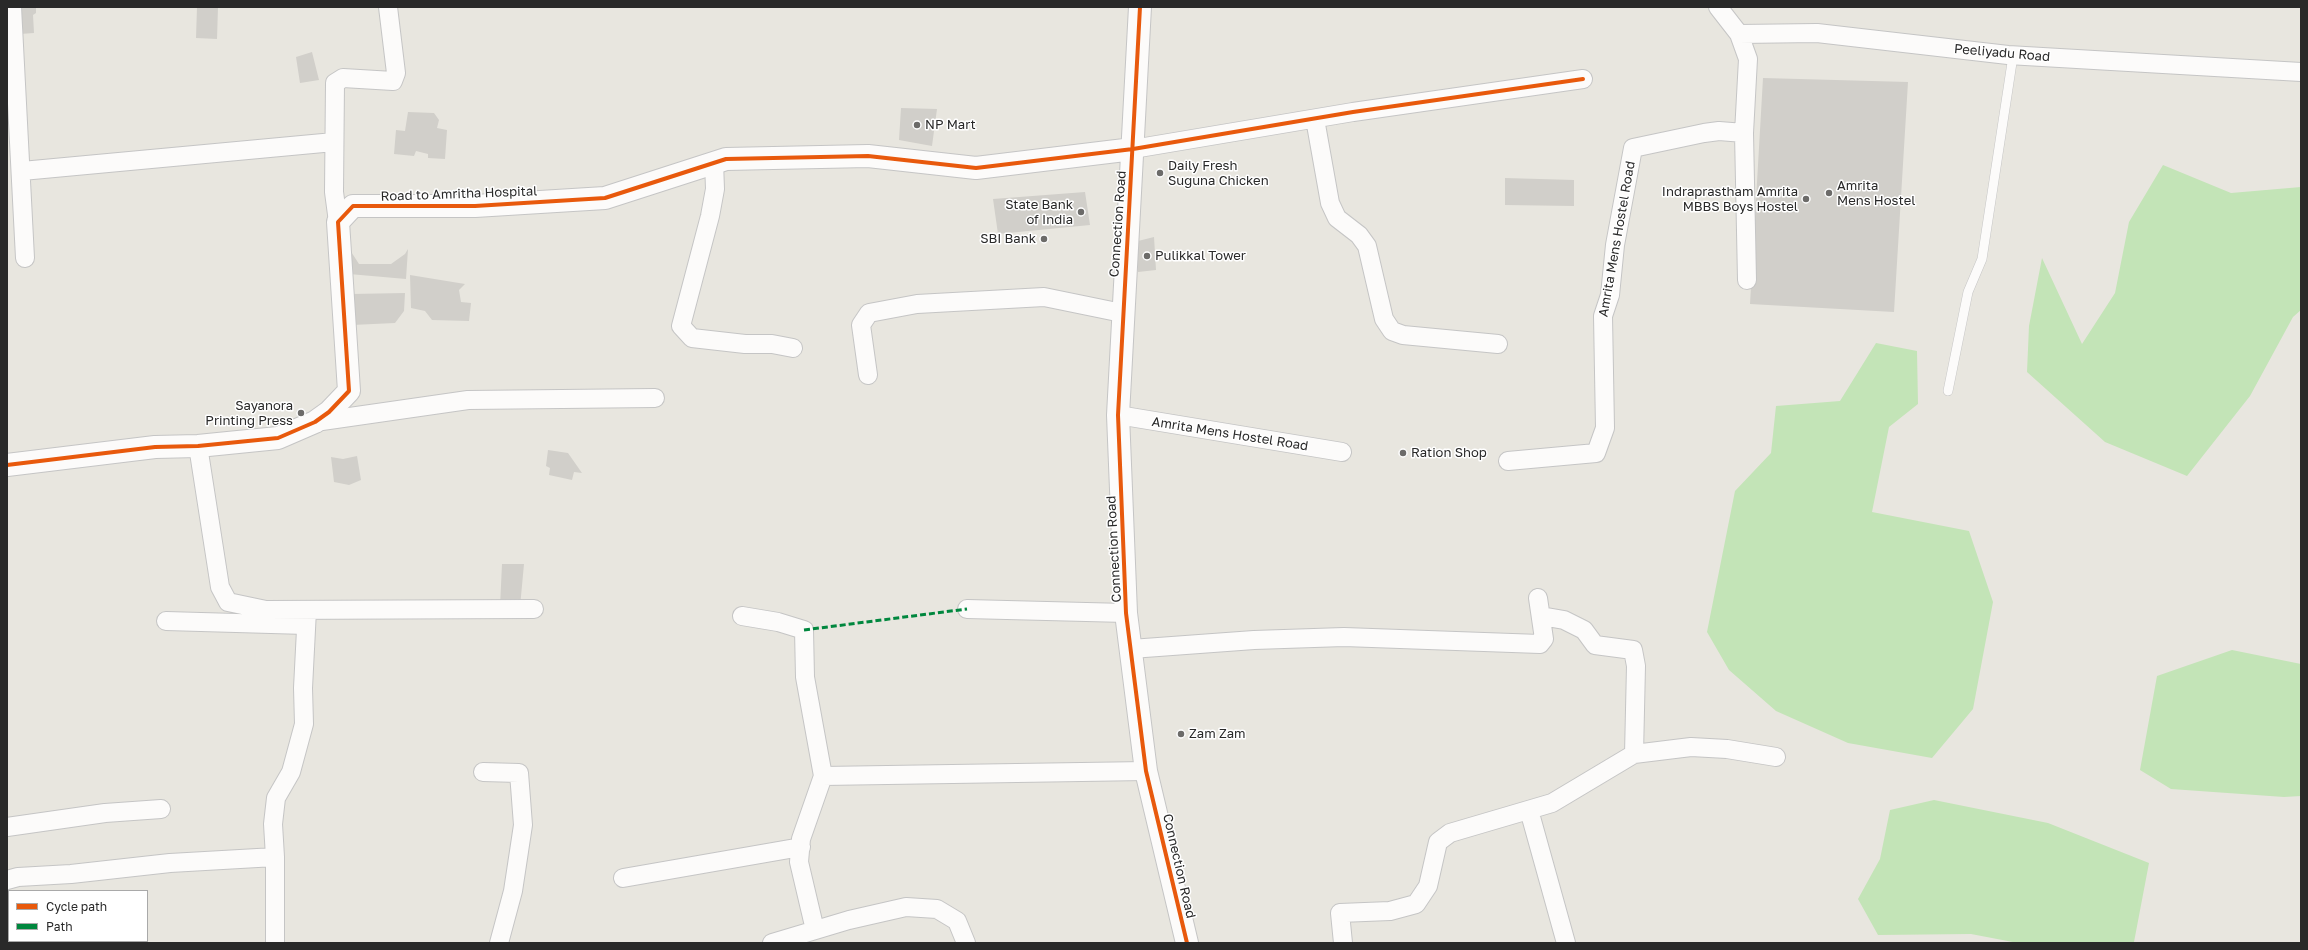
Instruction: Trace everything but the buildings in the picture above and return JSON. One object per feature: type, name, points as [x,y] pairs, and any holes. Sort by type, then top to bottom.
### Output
[{"type":"street","points":[[12,7],[22,171],[25,258]]},
{"type":"street","points":[[7,465],[155,447],[198,446],[278,438],[315,422],[329,412],[349,390],[338,222],[334,192],[335,83],[343,78],[394,81],[396,73],[388,7]]},
{"type":"street","name":"Connection Road","points":[[1140,7],[1133,148],[1122,313],[1118,415],[1126,613],[1146,771],[1187,943]]},
{"type":"street","points":[[1718,7],[1738,34],[1748,59],[1744,133],[1747,280]]},
{"type":"street","name":"Peeliyadu Road","points":[[1738,34],[1817,33],[2013,56],[2301,72]]},
{"type":"street","points":[[1133,148],[1583,78]]},
{"type":"street","points":[[1315,119],[1330,203],[1337,218],[1359,235],[1367,246],[1384,320],[1392,330],[1403,335],[1498,344]]},
{"type":"street","name":"Amrita Mens Hostel Road","points":[[1508,461],[1596,453],[1605,428],[1603,316],[1610,295],[1615,245],[1633,148],[1719,130],[1744,133]]},
{"type":"street","points":[[22,171],[334,142]]},
{"type":"street","name":"Road to Amritha Hospital","points":[[338,222],[353,206],[476,206],[605,198],[726,158],[868,156],[976,168],[1133,148]]},
{"type":"street","points":[[714,162],[716,188],[696,275],[681,326],[692,338],[745,344],[772,344],[793,348]]},
{"type":"street","points":[[868,375],[861,325],[869,313],[917,304],[1044,297],[1122,313]]},
{"type":"street","points":[[315,422],[468,400],[655,398]]},
{"type":"street","name":"Amrita Mens Hostel Road","points":[[1118,415],[1342,452]]},
{"type":"street","points":[[198,446],[220,587],[228,602],[307,618]]},
{"type":"street","points":[[1131,649],[1254,640],[1344,637],[1540,644],[1544,639],[1538,598]]},
{"type":"street","points":[[166,621],[307,618],[534,609]]},
{"type":"street","points":[[967,609],[1126,613]]},
{"type":"street","points":[[742,616],[778,622],[804,630],[806,677],[823,776],[801,847],[799,862],[815,930]]},
{"type":"street","points":[[1540,616],[1564,620],[1584,630],[1596,645],[1633,650],[1636,666],[1634,754]]},
{"type":"street","points":[[275,943],[275,857],[273,824],[276,798],[291,772],[304,724],[303,688],[307,618]]},
{"type":"street","points":[[1343,943],[1340,913],[1390,912],[1416,904],[1428,886],[1438,842],[1450,833],[1552,803],[1634,754],[1691,747],[1727,749],[1776,757]]},
{"type":"street","points":[[823,776],[1146,771]]},
{"type":"street","points":[[483,772],[519,773],[523,825],[512,891],[499,943]]},
{"type":"street","points":[[7,827],[105,813],[161,809]]},
{"type":"street","points":[[1529,810],[1566,943]]},
{"type":"street","points":[[624,878],[801,847]]},
{"type":"street","points":[[7,880],[18,877],[71,874],[170,863],[275,857]]},
{"type":"street","points":[[772,943],[815,930],[906,907],[937,909],[957,921],[966,943]]},
{"type":"street","points":[[7,937],[8,943]]},
{"type":"lane","points":[[1948,391],[1968,292],[1982,259],[2013,56]]},
{"type":"green space","points":[[2163,165],[2231,193],[2301,187],[2301,310],[2293,317],[2250,396],[2187,476],[2105,442],[2027,372],[2029,326],[2042,258],[2082,344],[2115,293],[2129,222]]},
{"type":"green space","points":[[1876,343],[1917,351],[1918,404],[1889,427],[1872,512],[1969,531],[1993,602],[1973,709],[1932,758],[1848,743],[1776,711],[1729,670],[1707,632],[1735,491],[1771,453],[1776,406],[1840,401]]},
{"type":"green space","points":[[2232,650],[2301,664],[2301,796],[2284,797],[2171,789],[2140,770],[2157,676]]},
{"type":"green space","points":[[1934,800],[2048,823],[2149,863],[2134,942],[2018,943],[1971,934],[1878,935],[1858,899],[1880,859],[1890,810]]},
{"type":"marked path","points":[[804,630],[967,609]]},
{"type":"cycle path","points":[[1140,7],[1118,415],[1126,613],[1146,771],[1187,943]]},
{"type":"cycle path","points":[[7,465],[155,447],[198,446],[278,438],[315,422],[329,412],[349,391],[338,222],[353,206],[475,206],[605,198],[726,159],[868,156],[976,168],[1133,149],[1353,112],[1583,79]]},
{"type":"place","name":"NP Mart","points":[[917,125]]},
{"type":"place","name":"Daily Fresh Suguna Chicken","points":[[1160,173]]},
{"type":"place","name":"Amrita Mens Hostel","points":[[1829,193]]},
{"type":"place","name":"Indraprastham Amrita MBBS Boys Hostel","points":[[1806,199]]},
{"type":"place","name":"State Bank of India","points":[[1081,212]]},
{"type":"place","name":"SBI Bank","points":[[1044,239]]},
{"type":"place","name":"Pulikkal Tower","points":[[1147,256]]},
{"type":"place","name":"Sayanora Printing Press","points":[[301,413]]},
{"type":"place","name":"Ration Shop","points":[[1403,453]]},
{"type":"place","name":"Zam Zam","points":[[1181,734]]}]
